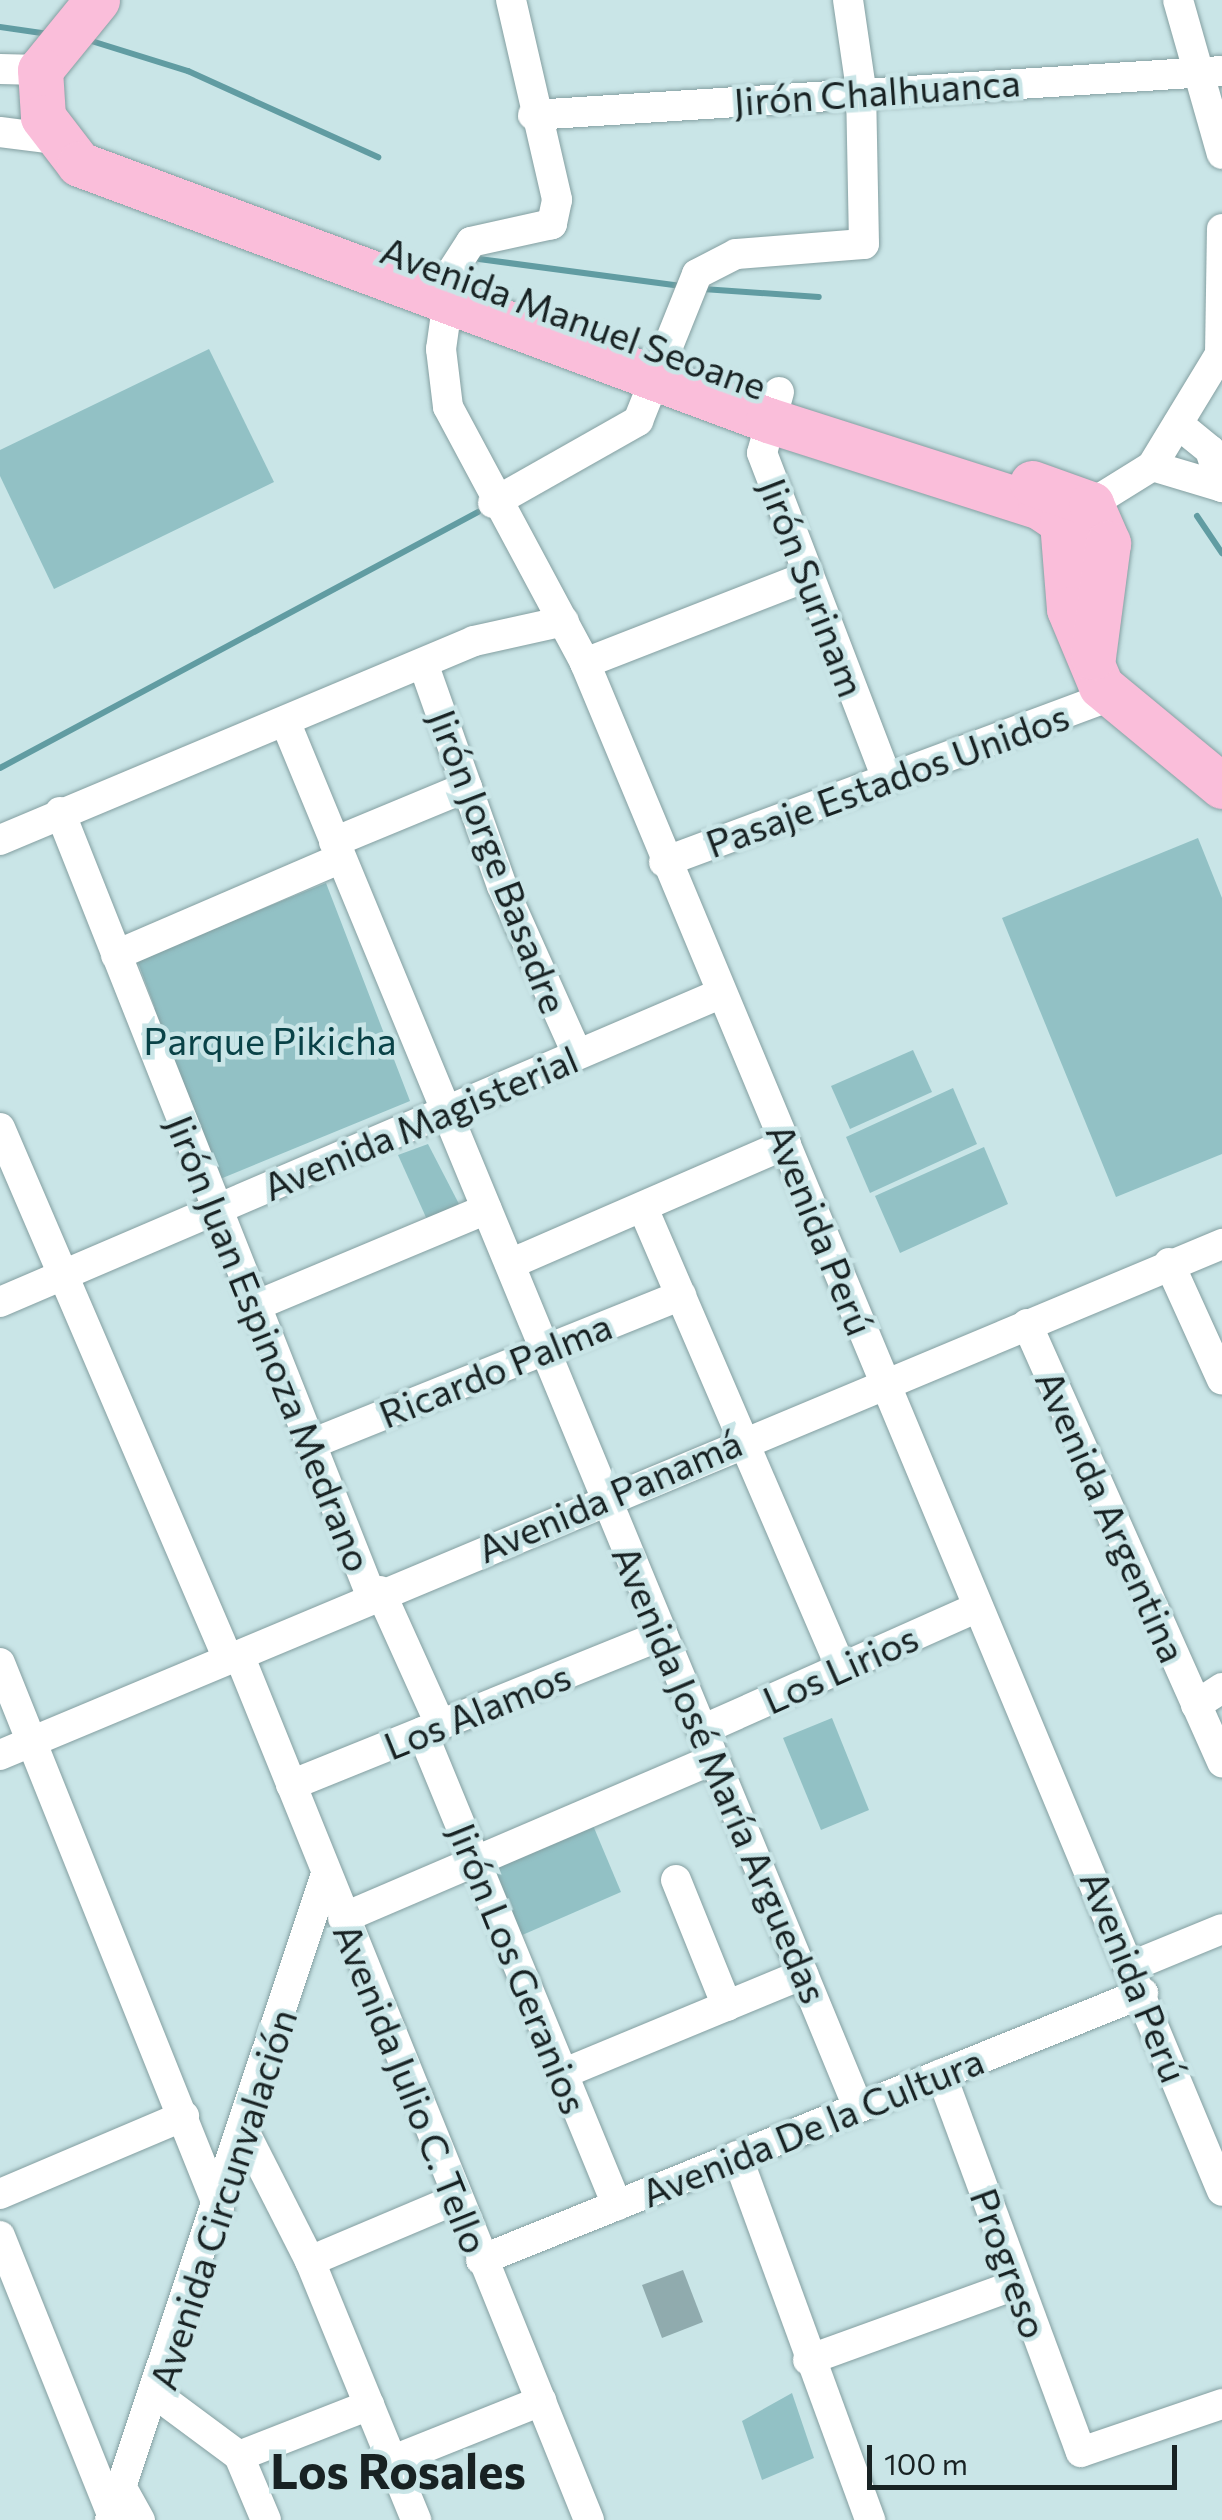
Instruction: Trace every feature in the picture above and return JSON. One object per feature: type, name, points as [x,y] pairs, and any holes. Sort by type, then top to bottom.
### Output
[{"type":"highway","points":[[54,139],[30,63],[94,4]]},
{"type":"highway","name":"Avenida Manuel Seoane","points":[[54,139],[79,164],[448,284],[774,406],[1077,513]]},
{"type":"highway","points":[[1077,513],[1069,609],[1105,691],[1222,786]]},
{"type":"street","points":[[448,284],[471,242],[552,224],[557,200],[533,115],[511,0]]},
{"type":"street","points":[[494,503],[629,430],[666,365],[692,288],[736,254],[864,244],[861,89],[848,0]]},
{"type":"street","points":[[1178,0],[1211,70],[1222,154]]},
{"type":"street","name":"Jirón Chalhuanca","points":[[533,115],[861,89],[1211,70]]},
{"type":"street","points":[[0,132],[54,139]]},
{"type":"street","points":[[1077,513],[1152,466],[1220,354],[1222,229]]},
{"type":"street","name":"Avenida Perú","points":[[448,284],[448,407],[494,503],[585,663],[664,862],[1137,1979],[1222,2190]]},
{"type":"street","name":"Jirón Surinam","points":[[774,406],[762,454],[806,577],[887,779]]},
{"type":"street","points":[[1152,466],[1222,487],[1216,441],[1178,424]]},
{"type":"street","points":[[585,663],[806,577]]},
{"type":"street","points":[[0,840],[499,632],[564,621]]},
{"type":"street","name":"Jirón Jorge Basadre","points":[[424,666],[467,787],[576,1054]]},
{"type":"street","name":"Pasaje Estados Unidos","points":[[664,862],[887,779],[1105,691]]},
{"type":"street","name":"Avenida José María Arguedas","points":[[284,721],[858,2107]]},
{"type":"street","points":[[116,954],[467,787]]},
{"type":"street","name":"Jirón Juan Espinoza Medrano","points":[[60,812],[310,1444],[376,1593]]},
{"type":"street","name":"Avenida Magisterial","points":[[0,1302],[722,993]]},
{"type":"street","name":"Avenida Julio C. Tello","points":[[0,1128],[291,1785],[590,2520]]},
{"type":"street","points":[[510,1264],[786,1144]]},
{"type":"street","points":[[643,1208],[841,1668]]},
{"type":"street","points":[[255,1306],[486,1209]]},
{"type":"street","name":"Avenida Panamá","points":[[0,1754],[884,1380],[1169,1262],[1222,1244]]},
{"type":"street","points":[[1169,1262],[1222,1380]]},
{"type":"street","name":"Ricardo Palma","points":[[310,1444],[680,1296]]},
{"type":"street","name":"Avenida Argentina","points":[[1026,1324],[1222,1763]]},
{"type":"street","name":"Jirón Los Geranios","points":[[376,1593],[431,1728],[476,1862],[616,2205]]},
{"type":"street","name":"Los Lirios","points":[[702,1730],[978,1607]]},
{"type":"street","name":"Los Alamos","points":[[291,1785],[663,1635]]},
{"type":"street","points":[[0,1663],[35,1740],[219,2208]]},
{"type":"street","points":[[1196,1705],[1222,1688]]},
{"type":"street","points":[[344,1918],[714,1759]]},
{"type":"street","name":"Avenida Circunvalación","points":[[121,2511],[326,1874]]},
{"type":"street","points":[[676,1880],[727,2006]]},
{"type":"street","name":"Avenida De la Cultura","points":[[481,2260],[941,2074],[1137,1979],[1222,1929]]},
{"type":"street","points":[[562,2074],[804,1974]]},
{"type":"street","name":"Progreso","points":[[941,2074],[1081,2452],[1222,2404]]},
{"type":"street","points":[[0,2194],[184,2116]]},
{"type":"street","points":[[244,2131],[310,2261],[416,2520]]},
{"type":"street","points":[[737,2156],[808,2360],[870,2520]]},
{"type":"street","points":[[310,2261],[457,2200]]},
{"type":"street","points":[[0,2236],[121,2511]]},
{"type":"street","points":[[808,2360],[1018,2284]]},
{"type":"street","points":[[157,2395],[240,2456],[266,2520]]},
{"type":"street","points":[[391,2461],[541,2401]]},
{"type":"street","points":[[240,2456],[368,2405]]},
{"type":"green space","points":[[209,349],[274,482],[54,589],[0,476],[0,450]]},
{"type":"green space","points":[[1198,838],[1222,898],[1222,1154],[1116,1197],[1002,918]]},
{"type":"green space","name":"Parque Pikicha","points":[[326,883],[410,1101],[208,1184],[147,1018],[155,1008],[137,960]]},
{"type":"green space","points":[[913,1050],[932,1092],[850,1129],[831,1086]]},
{"type":"green space","points":[[953,1088],[977,1144],[870,1193],[846,1137]]},
{"type":"green space","points":[[428,1144],[459,1204],[429,1224],[398,1155]]},
{"type":"green space","points":[[984,1147],[1008,1204],[900,1253],[875,1196]]},
{"type":"green space","points":[[832,1718],[869,1810],[821,1830],[783,1738]]},
{"type":"green space","points":[[592,1823],[621,1892],[520,1936],[487,1862]]},
{"type":"green space","points":[[792,2393],[814,2458],[762,2480],[742,2421]]},
{"type":"building","points":[[683,2270],[703,2322],[662,2338],[642,2285]]},
{"type":"waterway","points":[[0,27],[48,34]]},
{"type":"waterway","points":[[85,39],[188,71],[378,157]]},
{"type":"waterway","points":[[479,259],[681,286]]},
{"type":"waterway","points":[[703,289],[819,297]]},
{"type":"waterway","points":[[0,768],[478,512]]},
{"type":"waterway","points":[[1197,516],[1222,553]]},
{"type":"district","name":"Los Rosales","points":[[398,2470]]}]
